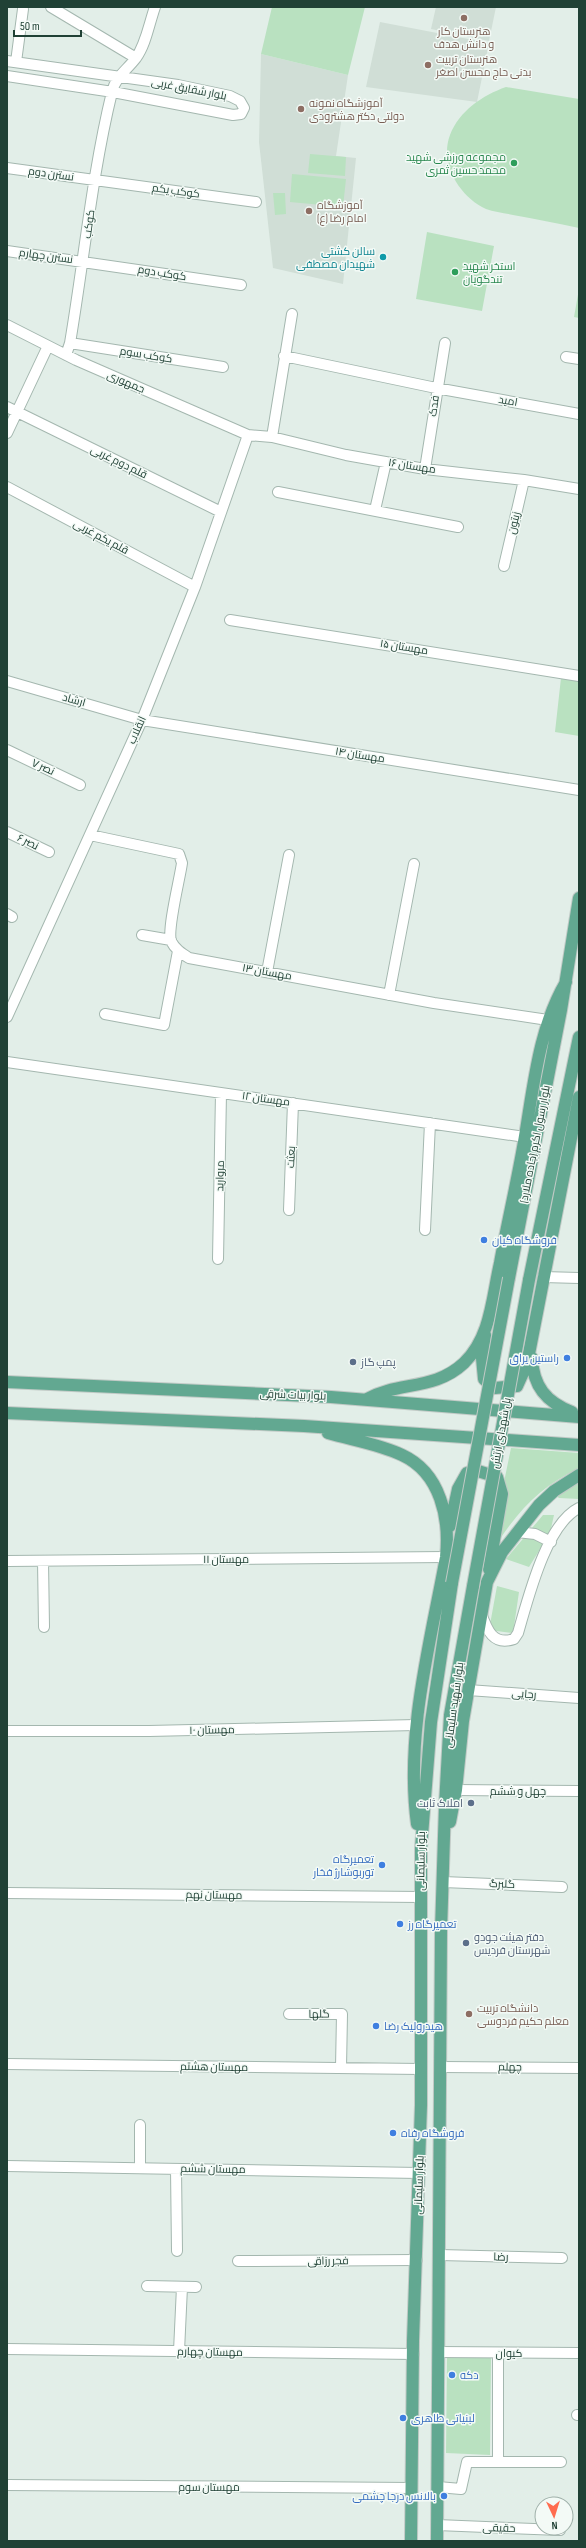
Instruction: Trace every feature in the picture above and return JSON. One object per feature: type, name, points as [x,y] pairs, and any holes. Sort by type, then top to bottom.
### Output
[{"type":"main road","name":"بلوار رسول اکرم (جاده ملارد)","points":[[509,1278],[561,1010],[579,898]]},
{"type":"main road","points":[[566,982],[553,1004],[534,1077],[525,1137],[485,1334],[482,1368],[484,1379],[495,1388],[517,1386],[527,1364],[579,1096]]},
{"type":"main road","name":"بلوار رسول اکرم (جاده ملارد)","points":[[529,1280],[579,1037]]},
{"type":"main road","name":"پل شهدای ارتش","points":[[452,1583],[509,1278]]},
{"type":"main road","name":"پل شهدای ارتش","points":[[473,1586],[529,1280]]},
{"type":"main road","points":[[367,1399],[380,1391],[415,1387],[449,1375],[464,1362],[485,1334]]},
{"type":"main road","points":[[531,1342],[533,1373],[540,1391],[561,1408],[579,1416]]},
{"type":"main road","name":"بلوار بیات شرقی","points":[[7,1382],[367,1399],[579,1416]]},
{"type":"main road","points":[[7,1413],[304,1426],[579,1445]]},
{"type":"main road","points":[[304,1426],[403,1455],[434,1483],[444,1508],[448,1536]]},
{"type":"main road","points":[[421,1848],[414,1797],[416,1725],[446,1557],[448,1536],[458,1489],[467,1473],[478,1471],[497,1477],[502,1494],[468,1690],[456,1790],[444,1850]]},
{"type":"main road","points":[[487,1582],[502,1552],[516,1532],[554,1491],[579,1475]]},
{"type":"main road","name":"بلوار شهید سلیمانی","points":[[424,1805],[431,1722],[452,1583]]},
{"type":"main road","name":"بلوار شهید سلیمانی","points":[[444,1850],[450,1715],[473,1586]]},
{"type":"main road","name":"بلوار سلیمانی","points":[[411,2541],[421,2069],[421,1848],[424,1805]]},
{"type":"main road","name":"بلوار سلیمانی","points":[[437,2541],[442,2067],[442,1882],[444,1850]]},
{"type":"street","points":[[51,7],[136,58]]},
{"type":"street","points":[[118,76],[136,58],[144,42],[154,7]]},
{"type":"street","points":[[12,61],[23,9]]},
{"type":"street","name":"بلوار شقایق غربی","points":[[7,76],[113,92],[233,115],[240,114],[244,108],[240,101],[230,96],[118,76],[12,61]]},
{"type":"street","name":"کوکب","points":[[66,355],[70,343],[84,262],[95,180],[113,92],[118,76]]},
{"type":"street","name":"نسترن دوم","points":[[7,168],[95,180]]},
{"type":"street","name":"کوکب یکم","points":[[95,180],[256,202]]},
{"type":"street","name":"نسترن چهارم","points":[[7,251],[84,262]]},
{"type":"street","name":"کوکب دوم","points":[[84,262],[241,285]]},
{"type":"street","points":[[272,437],[292,314]]},
{"type":"street","name":"جمهوری","points":[[7,325],[66,355],[248,435]]},
{"type":"street","name":"کوکب سوم","points":[[70,343],[223,367]]},
{"type":"street","name":"فدک","points":[[425,469],[436,388],[445,343]]},
{"type":"street","points":[[7,433],[48,346]]},
{"type":"street","name":"امید","points":[[284,356],[436,388],[579,414]]},
{"type":"street","points":[[566,357],[579,360]]},
{"type":"street","name":"قلم دوم غربی","points":[[7,407],[221,512]]},
{"type":"street","name":"مهستان ۱۶","points":[[248,435],[272,437],[425,469],[524,480],[579,489]]},
{"type":"street","name":"انقلاب","points":[[7,1017],[142,720],[195,587],[248,435]]},
{"type":"street","points":[[375,510],[386,462]]},
{"type":"street","name":"زیتون","points":[[504,566],[524,480]]},
{"type":"street","name":"قلم یکم غربی","points":[[7,487],[195,587]]},
{"type":"street","points":[[278,492],[458,527]]},
{"type":"street","name":"مهستان ۱۵","points":[[230,620],[579,676]]},
{"type":"street","name":"ارشاد","points":[[7,681],[142,720]]},
{"type":"street","name":"مهستان ۱۴","points":[[142,720],[579,790]]},
{"type":"street","name":"نصر ۷","points":[[7,750],[80,785]]},
{"type":"street","name":"نصر ۶","points":[[7,832],[49,852]]},
{"type":"street","points":[[90,835],[180,854],[182,863],[171,924],[171,940],[178,952],[164,1025],[105,1014]]},
{"type":"street","points":[[267,972],[289,855]]},
{"type":"street","points":[[389,995],[414,864]]},
{"type":"street","points":[[142,935],[171,940]]},
{"type":"street","name":"مهستان ۱۳","points":[[178,952],[189,958],[389,995],[548,1020]]},
{"type":"street","name":"مهستان ۱۲","points":[[7,1062],[525,1137]]},
{"type":"street","name":"مروارید","points":[[218,1259],[221,1093]]},
{"type":"street","name":"بعثت","points":[[289,1210],[293,1103]]},
{"type":"street","points":[[426,1230],[430,1123]]},
{"type":"street","points":[[543,1277],[579,1278]]},
{"type":"street","points":[[481,1613],[488,1632],[493,1637],[508,1641],[514,1639],[518,1633],[530,1591],[551,1542],[564,1518],[579,1508]]},
{"type":"street","points":[[516,1532],[535,1534],[551,1542]]},
{"type":"street","name":"مهستان ۱۱","points":[[7,1561],[446,1557]]},
{"type":"street","points":[[43,1560],[44,1627]]},
{"type":"street","name":"رجایی","points":[[468,1690],[579,1698]]},
{"type":"street","name":"مهستان ۱۰","points":[[7,1731],[149,1731],[416,1725]]},
{"type":"street","name":"چهل و ششم","points":[[456,1790],[579,1791]]},
{"type":"street","name":"گلبرگ","points":[[442,1882],[562,1887]]},
{"type":"street","name":"مهستان نهم","points":[[7,1893],[421,1897]]},
{"type":"street","name":"گلها","points":[[289,2014],[342,2014],[341,2068]]},
{"type":"street","name":"مهستان هشتم","points":[[7,2064],[421,2069]]},
{"type":"street","name":"چهلم","points":[[442,2067],[579,2068]]},
{"type":"street","points":[[140,2125],[140,2168]]},
{"type":"street","name":"مهستان ششم","points":[[7,2166],[419,2173]]},
{"type":"street","points":[[176,2169],[177,2251]]},
{"type":"street","name":"رضا","points":[[440,2255],[562,2258]]},
{"type":"street","name":"فجر رزاقی","points":[[238,2261],[417,2260]]},
{"type":"street","points":[[147,2286],[196,2287]]},
{"type":"street","points":[[179,2351],[182,2287]]},
{"type":"street","name":"مهستان چهارم","points":[[7,2349],[414,2354]]},
{"type":"street","name":"کیوان","points":[[439,2352],[579,2353]]},
{"type":"street","points":[[498,2353],[498,2462]]},
{"type":"street","points":[[438,2487],[461,2489],[467,2462],[561,2462]]},
{"type":"street","name":"مهستان سوم","points":[[7,2485],[412,2488]]},
{"type":"street","name":"حقیقی","points":[[437,2525],[534,2529]]},
{"type":"shaded area","name":"هنرستان کار و دانش هدف","points":[[436,7],[496,7],[489,41],[431,29]]},
{"type":"shaded area","name":"هنرستان تربیت بدنی حاج محسن اصغر","points":[[380,22],[489,43],[477,102],[366,87]]},
{"type":"shaded area","points":[[261,54],[348,75],[336,156],[356,158],[343,284],[273,268],[259,142]]},
{"type":"green space","points":[[272,7],[365,7],[348,75],[261,54]]},
{"type":"green space","name":"مجموعه ورزشی شهید محمد حسین ثمری","points":[[506,87],[579,99],[579,228],[486,209],[477,204],[468,196],[460,188],[454,178],[447,157],[447,146],[454,126],[466,111],[481,99]]},
{"type":"green space","points":[[310,154],[346,157],[345,176],[308,173]]},
{"type":"green space","points":[[292,174],[346,179],[343,207],[290,202]]},
{"type":"green space","points":[[273,193],[285,193],[286,214],[275,215]]},
{"type":"green space","name":"استخر شهید تندگویان","points":[[427,232],[494,246],[482,311],[416,299]]},
{"type":"green space","points":[[579,289],[579,318],[574,317]]},
{"type":"green space","points":[[561,678],[579,681],[579,736],[555,732]]},
{"type":"green space","points":[[511,1448],[579,1453],[579,1468],[554,1482],[532,1500],[514,1520],[497,1544],[504,1482]]},
{"type":"green space","points":[[579,1482],[579,1499],[559,1498],[556,1496]]},
{"type":"green space","points":[[543,1515],[554,1515],[550,1533],[529,1567],[506,1559]]},
{"type":"green space","points":[[497,1586],[519,1592],[513,1633],[489,1630]]},
{"type":"green space","points":[[447,2357],[491,2358],[490,2455],[446,2453]]},
{"type":"place","name":"هنرستان کار و دانش هدف","points":[[464,18]]},
{"type":"place","name":"هنرستان تربیت بدنی حاج محسن اصغر","points":[[428,65]]},
{"type":"place","name":"آموزشگاه نمونه دولتی دکتر هشترودی","points":[[301,109]]},
{"type":"place","name":"مجموعه ورزشی شهید محمد حسین ثمری","points":[[514,163]]},
{"type":"place","name":"آموزشگاه امام رضا (ع)","points":[[309,211]]},
{"type":"place","name":"سالن کشتی شهیدان مصطفی","points":[[383,257]]},
{"type":"place","name":"استخر شهید تندگویان","points":[[455,272]]},
{"type":"place","name":"فروشگاه کیان","points":[[484,1240]]},
{"type":"place","name":"راستین یراق","points":[[567,1358]]},
{"type":"place","name":"پمپ گاز","points":[[353,1362]]},
{"type":"place","name":"املاک ثابت","points":[[471,1803]]},
{"type":"place","name":"تعمیرگاه توربوشارژ فخار","points":[[382,1865]]},
{"type":"place","name":"تعمیرگاه رز","points":[[400,1924]]},
{"type":"place","name":"دفتر هیئت جودو شهرستان فردیس","points":[[466,1943]]},
{"type":"place","name":"دانشگاه تربیت معلم حکیم فردوسی","points":[[469,2014]]},
{"type":"place","name":"هیدرولیک رضا","points":[[376,2026]]},
{"type":"place","name":"فروشگاه رفاه","points":[[393,2133]]},
{"type":"place","name":"دکه","points":[[452,2375]]},
{"type":"place","name":"لبنیاتی طاهری","points":[[403,2418]]},
{"type":"place","name":"بالانس درجا چشمی","points":[[444,2496]]}]
